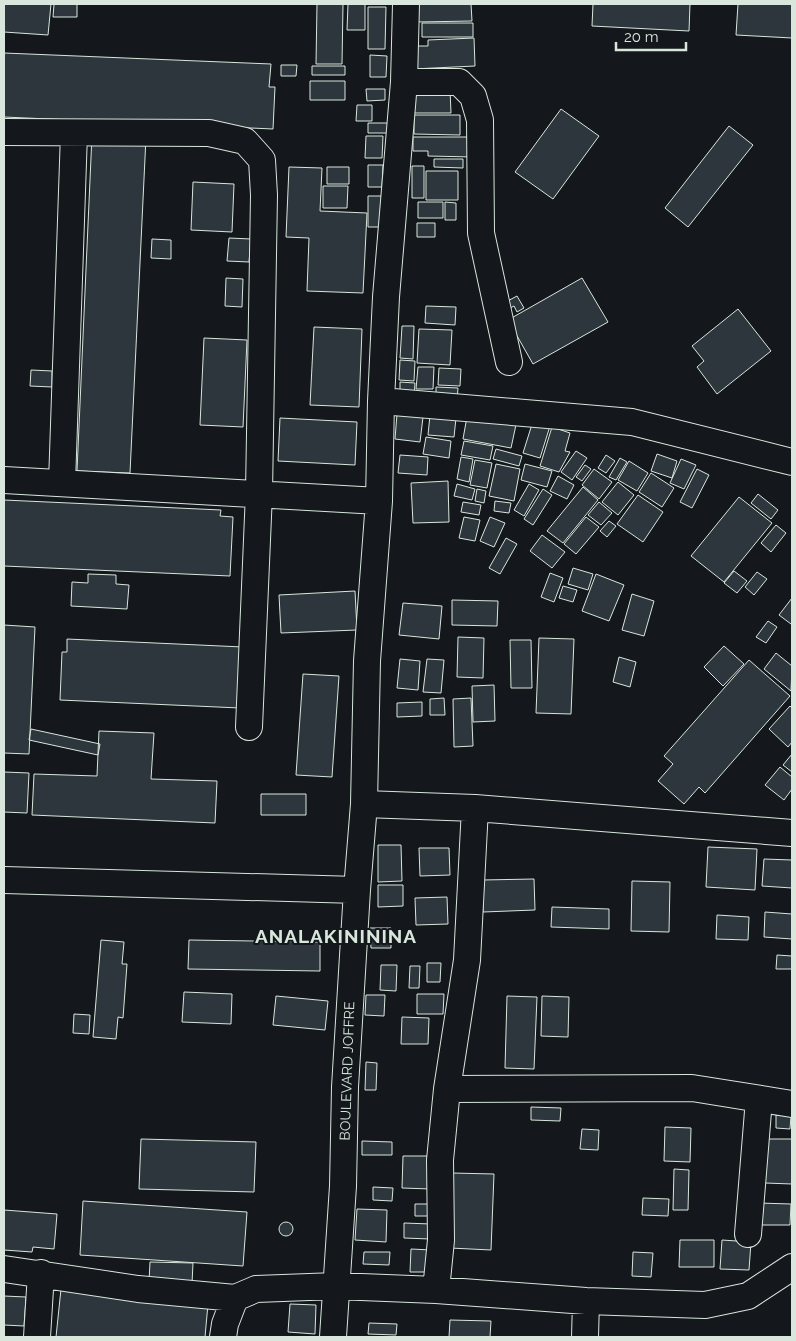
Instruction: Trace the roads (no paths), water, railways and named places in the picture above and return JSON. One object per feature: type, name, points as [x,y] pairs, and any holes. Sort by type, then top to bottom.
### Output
[{"type":"street","name":"BOULEVARD JOFFRE","points":[[333,1337],[343,1186],[345,1087],[364,804],[367,661],[379,501],[386,297],[404,82],[406,4]]},
{"type":"street","points":[[404,82],[459,82],[473,96],[480,120],[481,233],[509,362]]},
{"type":"street","points":[[4,132],[209,133],[245,141],[262,160],[264,195],[259,493],[249,727]]},
{"type":"street","points":[[62,483],[74,133]]},
{"type":"street","points":[[381,401],[632,422],[792,462]]},
{"type":"street","points":[[4,480],[379,501]]},
{"type":"street","points":[[364,804],[475,808],[792,833]]},
{"type":"street","points":[[436,1290],[441,1240],[440,1160],[447,1089],[467,960],[475,808]]},
{"type":"street","points":[[4,880],[357,890]]},
{"type":"street","points":[[447,1089],[692,1088],[792,1104]]},
{"type":"street","points":[[748,1234],[758,1099]]},
{"type":"street","points":[[4,1269],[41,1273],[138,1289],[235,1298],[256,1289],[336,1286],[436,1290],[586,1301],[705,1305],[748,1296],[792,1267]]},
{"type":"street","points":[[37,1337],[41,1273]]},
{"type":"street","points":[[223,1337],[225,1324],[235,1298]]},
{"type":"street","points":[[585,1337],[586,1301]]},
{"type":"district","name":"ANALAKINININA","points":[[336,936]]}]
